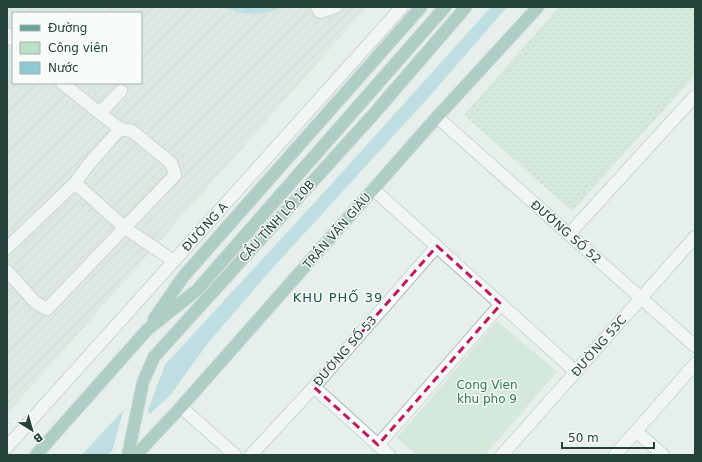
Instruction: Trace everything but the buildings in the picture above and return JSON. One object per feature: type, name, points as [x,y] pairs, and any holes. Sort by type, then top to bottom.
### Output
[{"type":"main road","points":[[36,455],[150,328],[183,277],[421,7]]},
{"type":"main road","name":"CẦU TỈNH LỘ 10B","points":[[150,328],[196,290],[445,7]]},
{"type":"main road","name":"CẦU TỈNH LỘ 10B","points":[[128,455],[143,382],[154,358],[372,116],[466,7]]},
{"type":"main road","name":"TRẦN VĂN GIÀU","points":[[136,455],[181,407],[373,189],[538,7]]},
{"type":"street","points":[[317,7],[320,12],[336,7]]},
{"type":"street","name":"ĐƯỜNG A","points":[[7,446],[402,7]]},
{"type":"street","points":[[7,271],[36,303],[47,309],[175,175],[171,163],[132,131],[120,129],[63,84]]},
{"type":"street","points":[[100,114],[121,91]]},
{"type":"street","points":[[569,234],[694,99]]},
{"type":"street","name":"ĐƯỜNG SỐ 52","points":[[437,118],[695,346]]},
{"type":"street","points":[[7,248],[75,183],[89,164],[120,129]]},
{"type":"street","points":[[75,183],[125,228],[174,261]]},
{"type":"street","points":[[373,189],[576,372]]},
{"type":"street","name":"ĐƯỜNG 53C","points":[[502,455],[695,237]]},
{"type":"street","name":"ĐƯỜNG SỐ 53","points":[[251,455],[314,387],[436,246]]},
{"type":"street","points":[[378,444],[501,304]]},
{"type":"street","points":[[614,455],[695,364]]},
{"type":"street","points":[[314,387],[389,455]]},
{"type":"street","points":[[181,407],[234,455]]},
{"type":"street","points":[[636,431],[663,455]]},
{"type":"highlighted area","points":[[437,246],[501,304],[378,445],[314,387]]},
{"type":"shaded area","points":[[7,7],[367,7],[7,414]]},
{"type":"green space","points":[[559,7],[690,7],[695,10],[695,75],[572,211],[464,115]]},
{"type":"green space","name":"Cong Vien khu pho 9","points":[[497,321],[557,372],[485,455],[417,455],[397,438]]},
{"type":"water","points":[[222,7],[283,7],[260,14],[252,14],[238,12]]},
{"type":"water","points":[[491,7],[507,7],[428,98],[269,272],[208,343],[171,394],[108,455],[82,455],[327,189]]},
{"type":"pier","points":[[166,362],[148,410],[151,417],[111,455],[124,408]]},
{"type":"district","name":"KHU PHỐ 39","points":[[338,297]]}]
